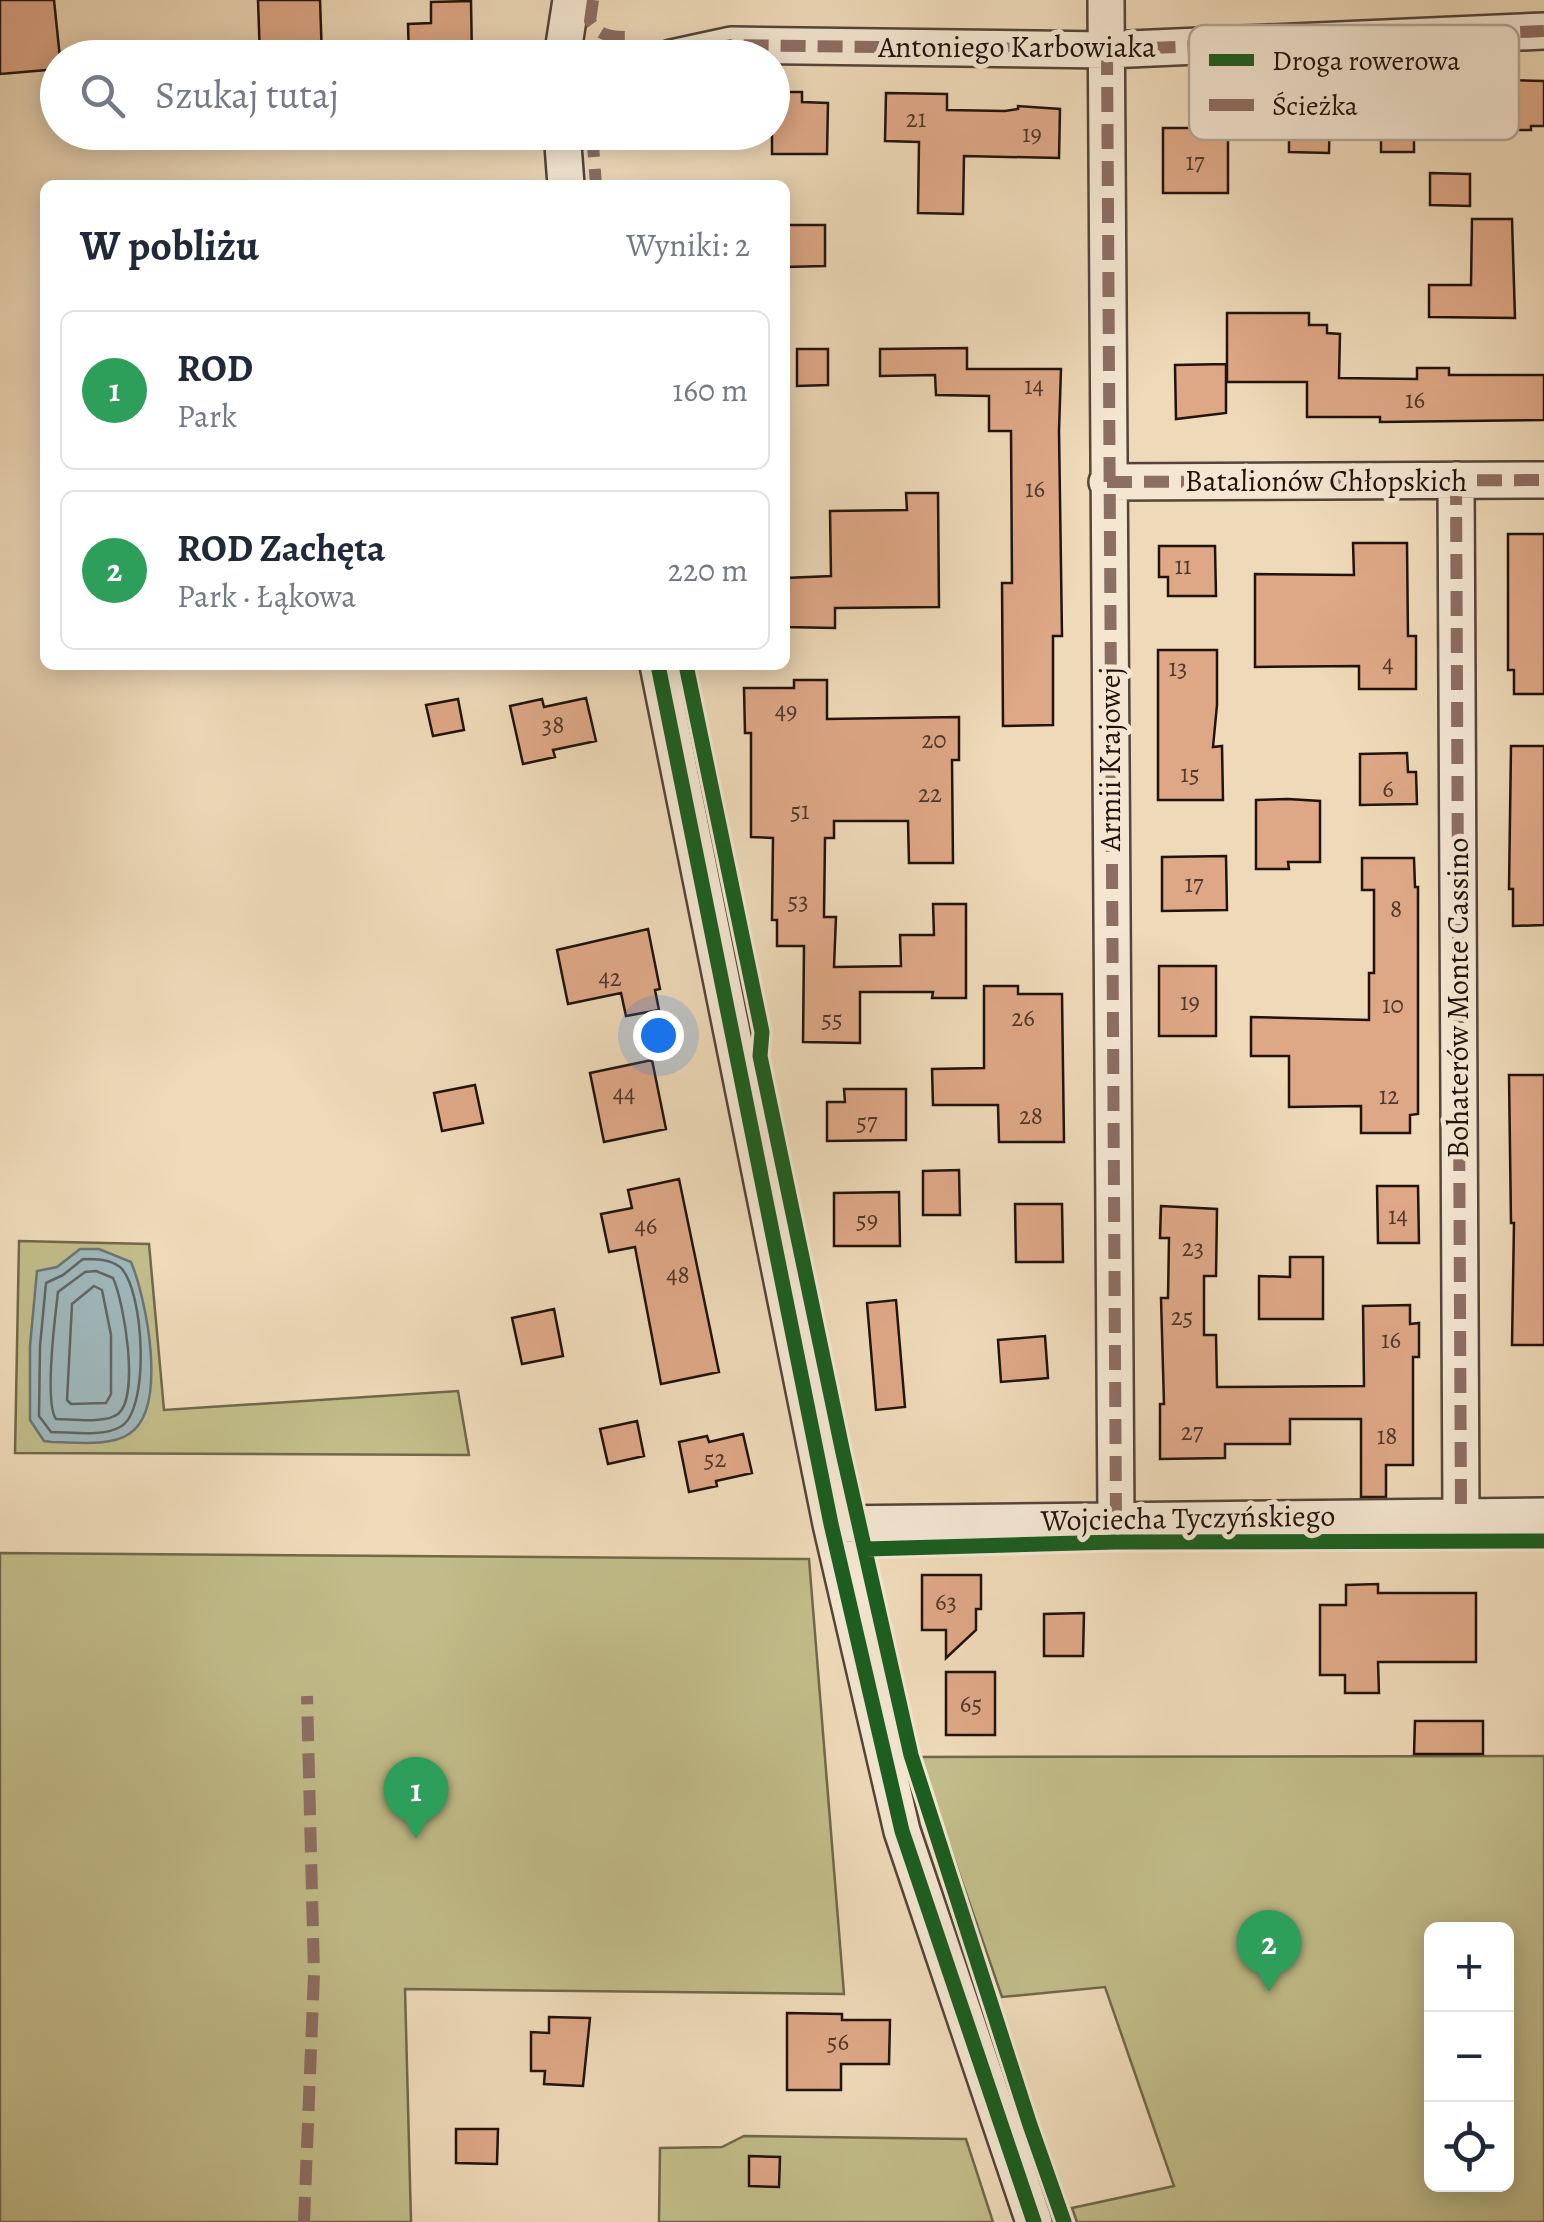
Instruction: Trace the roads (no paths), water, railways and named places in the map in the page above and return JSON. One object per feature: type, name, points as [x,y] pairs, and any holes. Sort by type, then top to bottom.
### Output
[{"type":"street","points":[[565,40],[571,0]]},
{"type":"street","name":"Armii Krajowej","points":[[1106,0],[1116,1518]]},
{"type":"street","name":"Antoniego Karbowiaka","points":[[1519,32],[1544,31]]},
{"type":"street","name":"Antoniego Karbowiaka","points":[[790,45],[1106,50],[1189,46]]},
{"type":"street","points":[[563,150],[566,180]]},
{"type":"street","name":"Bohaterów Monte Cassino","points":[[1456,480],[1461,1516]]},
{"type":"street","name":"Batalionów Chłopskich","points":[[1107,482],[1544,480]]},
{"type":"street","points":[[659,670],[831,1524],[902,1831],[1034,2222]]},
{"type":"street","name":"Wojciecha Tyczyńskiego","points":[[831,1524],[1544,1516]]},
{"type":"water","points":[[80,1249],[99,1249],[131,1262],[148,1325],[148,1401],[141,1421],[121,1438],[92,1443],[44,1441],[30,1420],[30,1346],[37,1271],[57,1267]]},
{"type":"place","name":"ROD","points":[[416,1839]]},
{"type":"place","name":"ROD Zachęta","points":[[1269,1992]]}]
